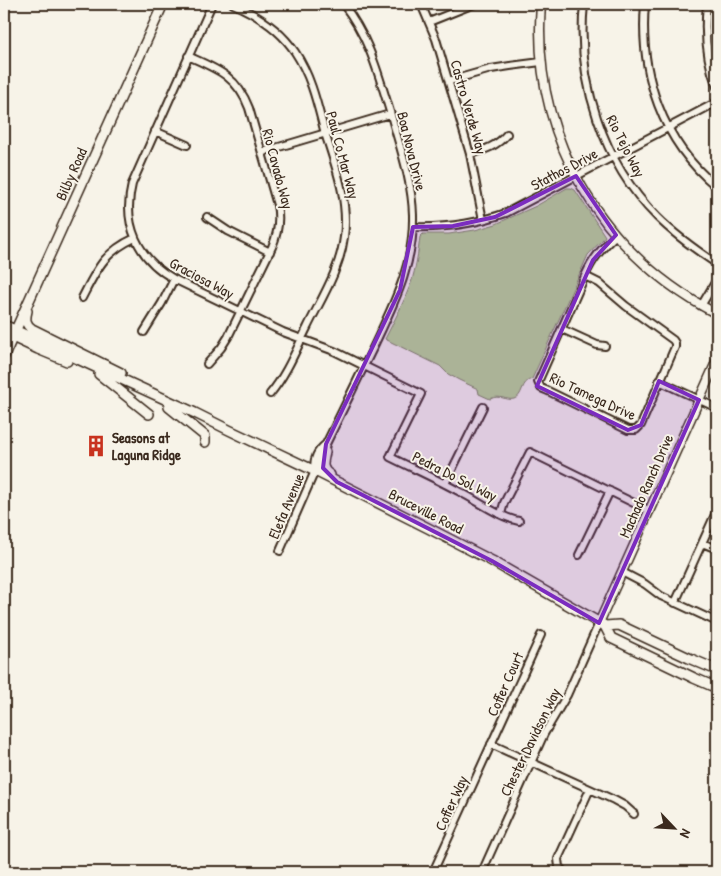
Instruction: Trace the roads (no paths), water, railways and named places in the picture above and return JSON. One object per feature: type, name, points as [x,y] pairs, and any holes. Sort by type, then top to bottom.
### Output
[{"type":"main road","name":"Bilby Road","points":[[4,356],[9,337],[28,301],[163,4]]},
{"type":"main road","points":[[28,301],[25,318],[30,328],[138,381],[158,396]]},
{"type":"main road","name":"Bruceville Road","points":[[4,325],[9,337],[99,374],[199,420],[229,430]]},
{"type":"main road","name":"Bruceville Road","points":[[9,337],[158,396],[337,482],[492,561],[602,625],[611,638],[717,688]]},
{"type":"main road","points":[[99,374],[149,414]]},
{"type":"main road","points":[[169,407],[204,436],[205,442]]},
{"type":"main road","points":[[325,448],[323,468],[337,482]]},
{"type":"main road","name":"Bruceville Road","points":[[602,625],[619,625],[717,670]]},
{"type":"street","name":"Graciosa Way","points":[[212,4],[136,173],[130,191],[130,223],[135,238],[149,260],[162,272],[174,279],[283,332],[334,351],[364,366]]},
{"type":"street","name":"Paul Co Mar Way","points":[[233,4],[264,20],[295,52],[307,75],[344,198],[344,238],[334,272],[282,378],[270,394]]},
{"type":"street","name":"Boa Nova Drive","points":[[343,4],[361,30],[371,52],[407,170],[412,204],[412,245],[400,290],[364,366]]},
{"type":"street","name":"Castro Verde Way","points":[[421,4],[438,45],[470,154],[483,220]]},
{"type":"street","points":[[429,22],[474,4]]},
{"type":"street","points":[[540,4],[541,62],[548,99],[553,121],[576,176],[602,218],[632,253],[674,289],[717,314]]},
{"type":"street","name":"Rio Tejo Way","points":[[584,4],[583,46],[588,82],[597,116],[614,156],[629,182],[657,217],[690,246],[717,264]]},
{"type":"street","points":[[645,4],[644,36],[648,68],[658,105],[685,155],[717,187]]},
{"type":"street","points":[[707,4],[705,20],[706,48],[717,87]]},
{"type":"street","name":"Rio Cavado Way","points":[[188,56],[222,72],[231,79],[245,98],[262,152],[279,218],[276,238],[241,312],[221,348],[207,364]]},
{"type":"street","points":[[449,81],[492,69],[541,62]]},
{"type":"street","name":"Stathos Drive","points":[[413,227],[435,228],[453,226],[506,213],[717,102]]},
{"type":"street","points":[[262,152],[390,114]]},
{"type":"street","points":[[155,131],[187,145]]},
{"type":"street","points":[[470,154],[488,149],[507,134]]},
{"type":"street","points":[[207,218],[270,252]]},
{"type":"street","name":"Rio Tamega Drive","points":[[585,276],[599,282],[626,306],[675,343],[675,347],[641,425],[636,430],[628,430],[542,388],[538,382],[585,276],[593,260],[602,248],[616,235]]},
{"type":"street","points":[[82,298],[103,260],[116,248],[135,238]]},
{"type":"street","points":[[144,332],[174,279]]},
{"type":"street","points":[[701,306],[717,279]]},
{"type":"street","points":[[562,329],[596,346],[604,346]]},
{"type":"street","name":"Machado Ranch Drive","points":[[602,625],[622,572],[717,360]]},
{"type":"street","name":"Elefa Avenue","points":[[280,551],[314,471],[364,366]]},
{"type":"street","name":"Pedra Do Sol Way","points":[[364,366],[422,394],[390,458],[445,484],[500,514],[504,502],[530,452],[650,510]]},
{"type":"street","points":[[659,381],[717,408]]},
{"type":"street","points":[[445,484],[483,407]]},
{"type":"street","points":[[579,555],[610,491]]},
{"type":"street","points":[[675,603],[717,510]]},
{"type":"street","points":[[500,514],[519,521]]},
{"type":"street","points":[[702,543],[717,549]]},
{"type":"street","points":[[622,572],[661,596],[717,622]]},
{"type":"street","name":"Chester Davidson Way","points":[[482,872],[544,734],[567,695],[602,625]]},
{"type":"street","name":"Coffer Court","points":[[491,744],[541,635]]},
{"type":"street","points":[[491,744],[620,802],[634,814]]},
{"type":"street","name":"Coffer Way","points":[[433,872],[491,744]]},
{"type":"street","points":[[564,872],[559,867],[558,859],[590,789]]},
{"type":"place","name":"Seasons at Laguna Ridge","points":[[96,446]]}]
